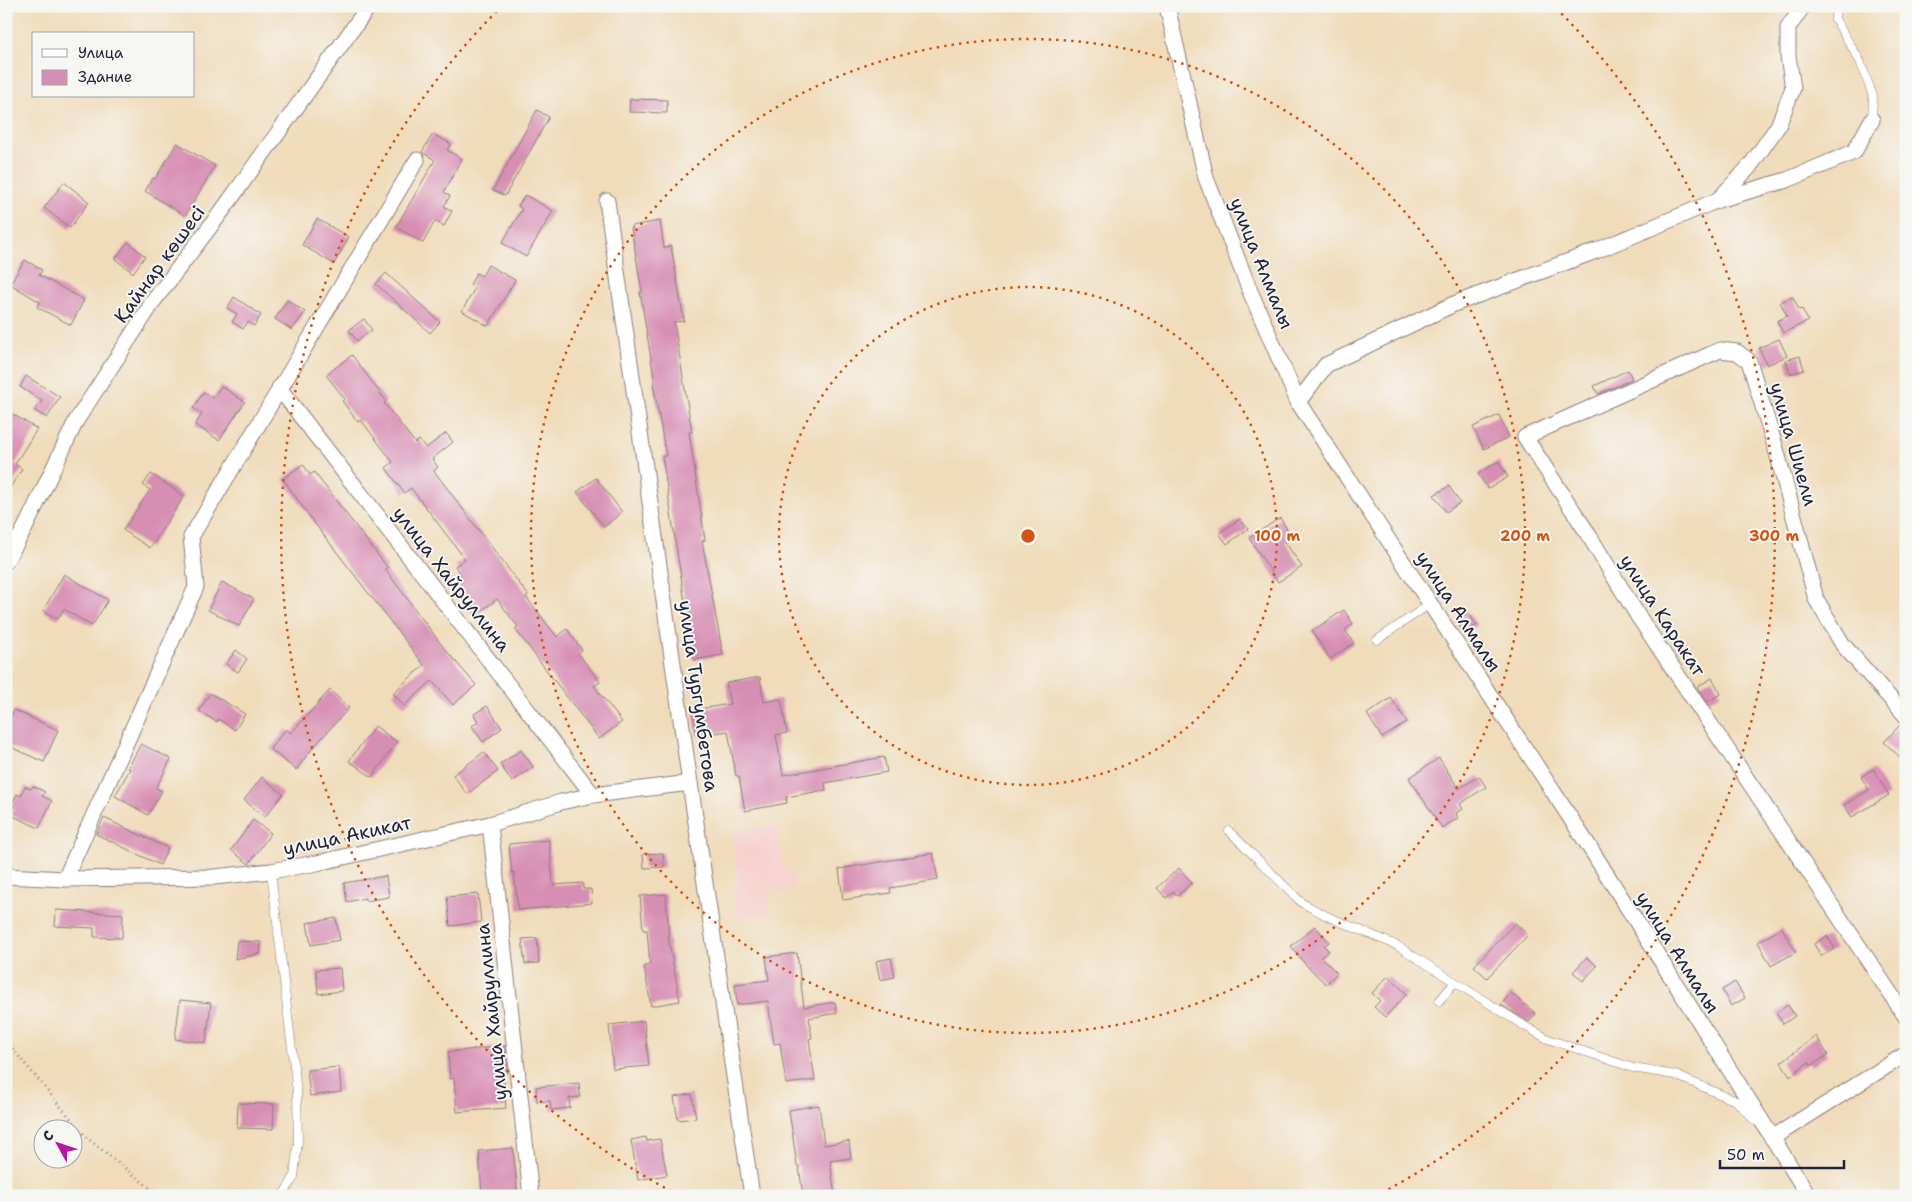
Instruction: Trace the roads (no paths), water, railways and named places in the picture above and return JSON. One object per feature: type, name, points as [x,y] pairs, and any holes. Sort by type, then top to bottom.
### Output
[{"type":"street","name":"Қайнар көшесі","points":[[6,561],[25,528],[76,421],[154,299],[222,211],[369,6]]},
{"type":"street","name":"улица Алмалы","points":[[1167,6],[1206,178],[1250,291],[1298,402],[1592,851],[1809,1196]]},
{"type":"street","points":[[1718,200],[1750,166],[1778,126],[1793,88],[1788,56],[1788,28],[1803,6]]},
{"type":"street","points":[[1298,402],[1326,365],[1454,304],[1596,251],[1718,200],[1787,180],[1854,152],[1872,120]]},
{"type":"street","points":[[65,879],[196,587],[192,537],[416,160]]},
{"type":"street","name":"улица Тургумбетова","points":[[607,201],[690,783],[752,1196]]},
{"type":"street","name":"улица Каракат","points":[[1749,361],[1736,352],[1720,350],[1526,437],[1638,616],[1906,1017]]},
{"type":"street","name":"улица Шиели","points":[[1749,361],[1776,449],[1816,599],[1843,645],[1906,716]]},
{"type":"street","name":"улица Хайруллина","points":[[279,388],[593,795]]},
{"type":"street","name":"улица Акикат","points":[[6,876],[65,879],[214,877],[271,871],[317,863],[490,824],[561,802],[593,795],[690,783]]},
{"type":"street","name":"улица Хайруллина","points":[[490,824],[531,1196]]},
{"type":"street","points":[[1772,1138],[1906,1054]]},
{"type":"lane","points":[[1836,6],[1835,19],[1860,61],[1873,96],[1872,120]]},
{"type":"lane","points":[[1377,640],[1430,604]]},
{"type":"lane","points":[[1230,831],[1302,903],[1331,918],[1396,945],[1548,1039],[1633,1068],[1675,1075],[1736,1101],[1772,1138]]},
{"type":"lane","points":[[271,871],[297,1092],[298,1141],[294,1177],[285,1192],[280,1196]]},
{"type":"lane","points":[[1439,1001],[1455,982]]}]
